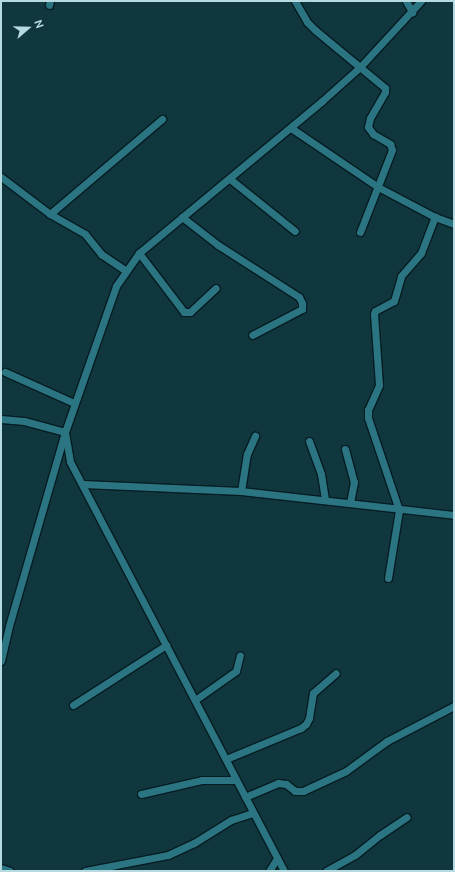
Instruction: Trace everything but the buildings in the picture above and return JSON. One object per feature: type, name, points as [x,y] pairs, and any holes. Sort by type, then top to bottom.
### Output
[{"type":"street","points":[[295,1],[307,22],[315,30],[385,88],[385,92],[368,124],[368,127],[373,134],[392,146],[378,188],[360,232]]},
{"type":"street","points":[[406,1],[412,12]]},
{"type":"street","points":[[1,660],[9,626],[65,432],[116,286],[139,253],[291,128],[360,67],[421,1]]},
{"type":"street","points":[[50,214],[162,119]]},
{"type":"street","points":[[291,128],[378,188],[435,217],[453,222]]},
{"type":"street","points":[[1,177],[50,214],[85,234],[101,254],[126,271]]},
{"type":"street","points":[[230,178],[295,231]]},
{"type":"street","points":[[182,217],[218,245],[299,297],[302,303],[302,309],[252,335]]},
{"type":"street","points":[[388,578],[399,510],[367,413],[378,385],[374,314],[375,311],[394,301],[401,276],[421,253],[435,217]]},
{"type":"street","points":[[139,253],[184,312],[190,312],[216,288]]},
{"type":"street","points":[[5,372],[74,403]]},
{"type":"street","points":[[1,419],[24,421],[65,432]]},
{"type":"street","points":[[65,432],[70,460],[284,871]]},
{"type":"street","points":[[241,491],[247,454],[254,436]]},
{"type":"street","points":[[309,442],[321,474],[324,500]]},
{"type":"street","points":[[345,450],[353,478],[350,503]]},
{"type":"street","points":[[82,484],[241,491],[454,515]]},
{"type":"street","points":[[73,705],[166,645]]},
{"type":"street","points":[[195,700],[236,671],[240,655]]},
{"type":"street","points":[[226,759],[301,728],[306,724],[309,718],[313,693],[336,673]]},
{"type":"street","points":[[245,797],[278,783],[286,784],[295,791],[303,791],[346,771],[387,741],[454,706]]},
{"type":"street","points":[[141,794],[202,780],[236,780]]},
{"type":"street","points":[[85,871],[168,855],[194,843],[231,820],[253,813]]},
{"type":"street","points":[[326,871],[355,855],[380,835],[407,818]]},
{"type":"street","points":[[269,871],[277,858]]},
{"type":"street","points":[[1,868],[10,871]]}]
